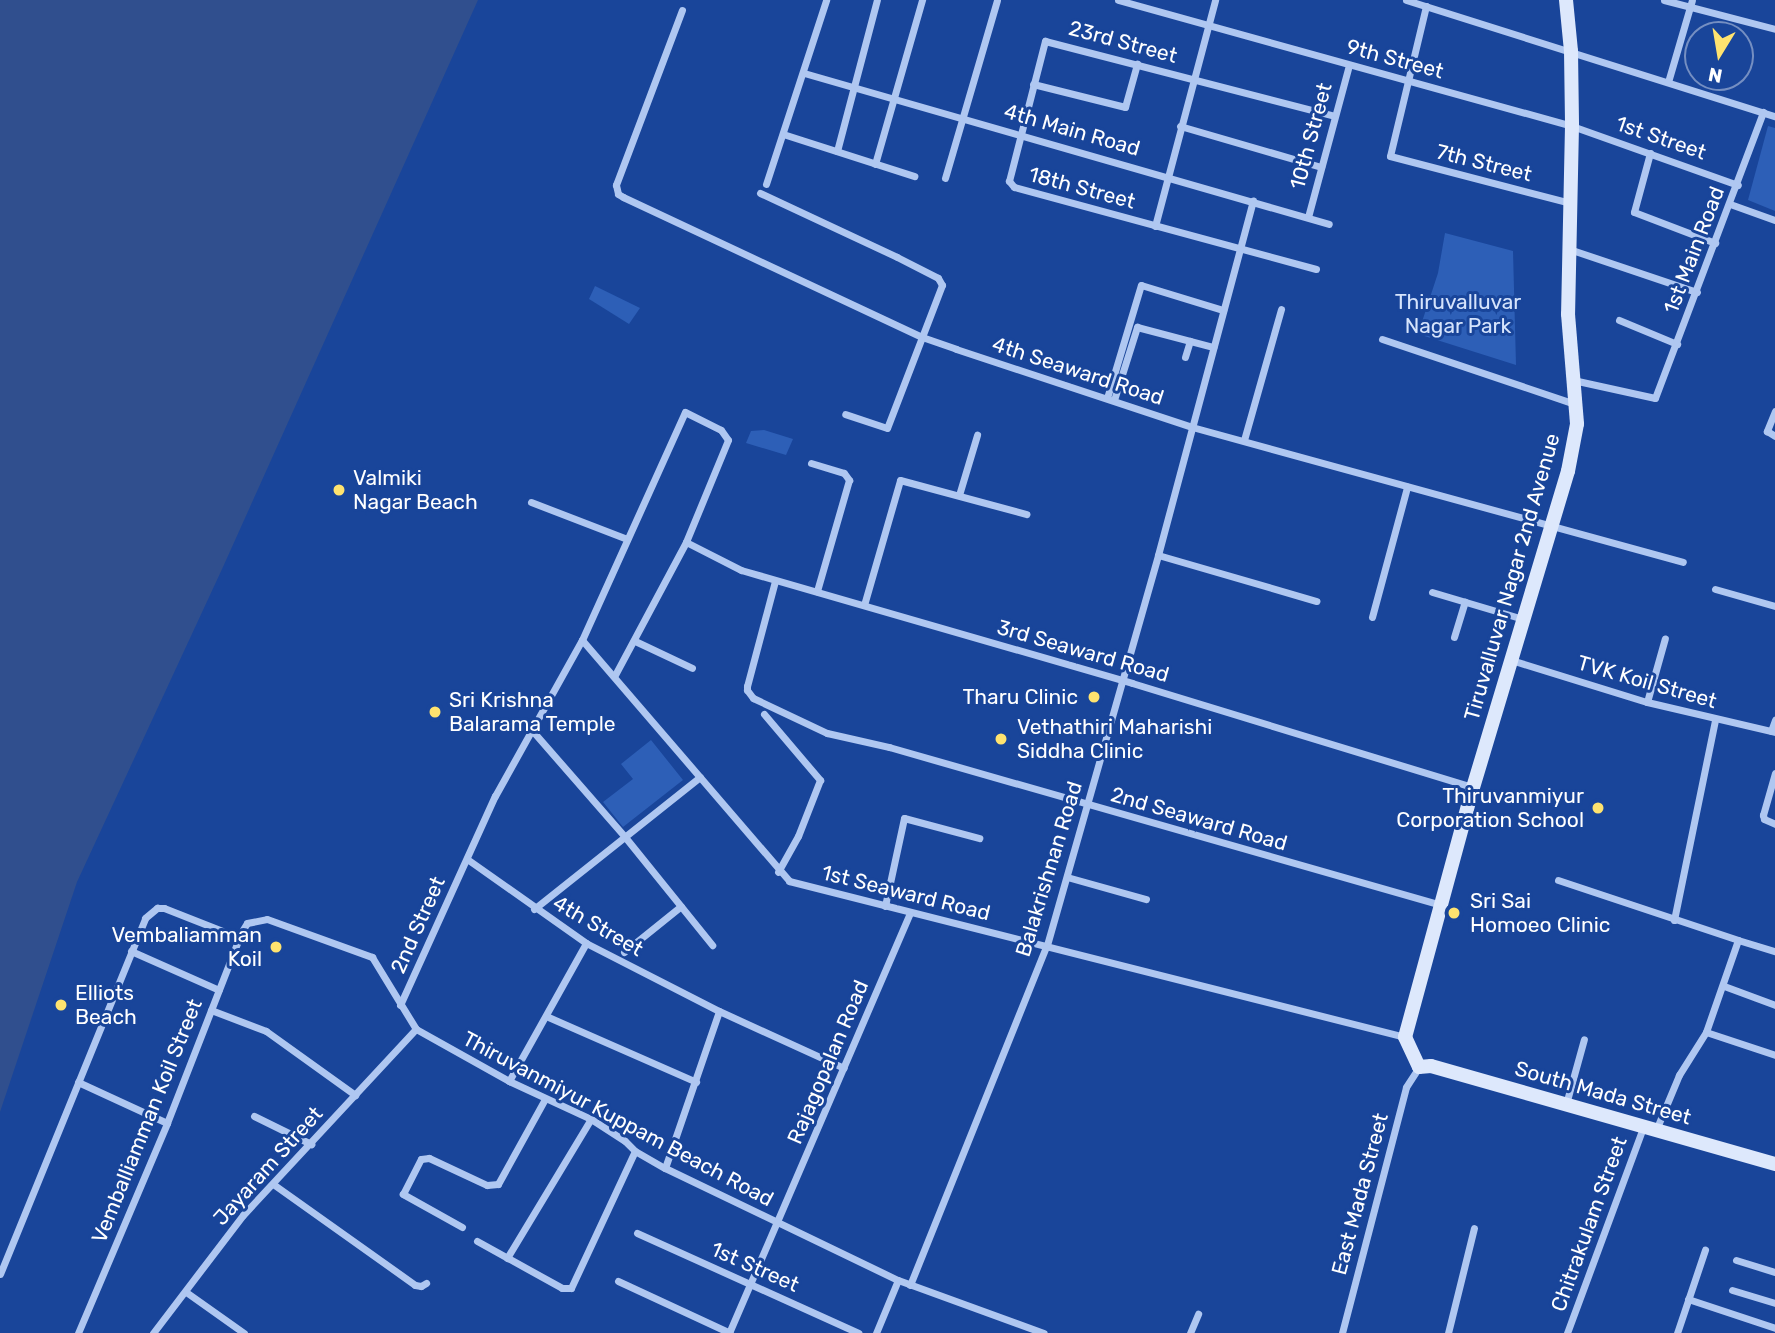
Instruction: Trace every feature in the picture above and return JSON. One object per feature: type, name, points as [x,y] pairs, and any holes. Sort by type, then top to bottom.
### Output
[{"type":"street","points":[[766,184],[826,0]]},
{"type":"street","points":[[837,151],[877,0]]},
{"type":"street","points":[[875,164],[922,0]]},
{"type":"street","points":[[945,178],[997,0]]},
{"type":"street","name":"9th Street","points":[[1118,0],[1572,126]]},
{"type":"street","points":[[1215,0],[1155,226],[1316,269]]},
{"type":"street","points":[[1406,0],[1775,116]]},
{"type":"street","name":"Tiruvalluvar Nagar 2nd Avenue","points":[[1405,1037],[1473,787],[1569,471],[1577,424],[1572,380],[1568,248],[1572,126],[1571,51],[1566,0]]},
{"type":"street","points":[[1664,0],[1691,3],[1775,29]]},
{"type":"street","points":[[1668,82],[1691,3]]},
{"type":"street","points":[[1408,81],[1426,6]]},
{"type":"street","name":"4th Seaward Road","points":[[682,10],[616,190],[622,197],[922,337],[1192,427],[1683,562]]},
{"type":"street","name":"23rd Street","points":[[1033,84],[1045,41],[1334,116]]},
{"type":"street","points":[[1021,134],[1033,84],[1126,106],[1137,64]]},
{"type":"street","name":"10th Street","points":[[1308,217],[1349,65]]},
{"type":"street","name":"4th Main Road","points":[[804,73],[1329,223]]},
{"type":"street","name":"7th Street","points":[[1408,81],[1390,156],[1571,203]]},
{"type":"street","name":"1st Main Road","points":[[1572,380],[1654,399],[1738,185],[1763,113]]},
{"type":"street","points":[[1180,126],[1321,167]]},
{"type":"street","name":"1st Street","points":[[1572,126],[1738,185]]},
{"type":"street","points":[[783,134],[914,176]]},
{"type":"street","name":"18th Street","points":[[1021,134],[1009,181],[1011,186],[1155,226]]},
{"type":"street","points":[[1650,152],[1633,212],[1715,243]]},
{"type":"street","points":[[760,192],[938,278],[942,289],[886,429],[845,414]]},
{"type":"street","name":"Balakrishnan Road","points":[[910,1285],[1047,945],[1158,555],[1253,200]]},
{"type":"street","points":[[1730,204],[1775,220]]},
{"type":"street","points":[[1568,248],[1697,292]]},
{"type":"street","points":[[1110,399],[1141,285],[1223,310]]},
{"type":"street","points":[[1244,440],[1281,309]]},
{"type":"street","points":[[1619,320],[1677,344]]},
{"type":"street","points":[[1110,399],[1137,327],[1213,347]]},
{"type":"street","points":[[1382,339],[1576,404]]},
{"type":"street","points":[[1185,357],[1189,341]]},
{"type":"street","points":[[1775,411],[1768,430],[1775,436]]},
{"type":"street","name":"2nd Street","points":[[400,1005],[530,728],[582,640],[685,412],[725,433],[727,440],[686,542]]},
{"type":"street","points":[[960,495],[977,435]]},
{"type":"street","points":[[811,463],[845,473],[849,481],[817,591]]},
{"type":"street","points":[[864,604],[899,481],[1026,514]]},
{"type":"street","points":[[1372,617],[1407,486]]},
{"type":"street","points":[[531,502],[627,539]]},
{"type":"street","points":[[615,676],[686,542]]},
{"type":"street","name":"3rd Seaward Road","points":[[686,542],[741,570],[775,581],[864,604],[1473,787]]},
{"type":"street","points":[[1158,555],[1316,601]]},
{"type":"street","name":"2nd Seaward Road","points":[[775,581],[747,690],[753,698],[827,733],[889,747],[1087,806],[1441,905]]},
{"type":"street","points":[[1715,589],[1775,606]]},
{"type":"street","points":[[1432,592],[1523,619]]},
{"type":"street","points":[[1454,637],[1465,602]]},
{"type":"street","points":[[1647,702],[1665,638]]},
{"type":"street","name":"1st Seaward Road","points":[[582,640],[778,872],[789,881],[1405,1037]]},
{"type":"street","points":[[635,641],[692,668]]},
{"type":"street","name":"TVK Koil Street","points":[[1511,660],[1647,702],[1715,720],[1773,731]]},
{"type":"street","points":[[764,714],[820,780],[778,872]]},
{"type":"street","points":[[1674,920],[1715,720]]},
{"type":"street","points":[[1773,731],[1775,720]]},
{"type":"street","points":[[530,728],[625,837],[712,945]]},
{"type":"street","points":[[1775,773],[1763,814],[1765,819],[1775,824]]},
{"type":"street","points":[[534,909],[700,777]]},
{"type":"street","points":[[885,906],[904,818],[979,838]]},
{"type":"street","name":"4th Street","points":[[467,859],[534,909],[586,943],[719,1011],[844,1068]]},
{"type":"street","points":[[1067,877],[1146,899]]},
{"type":"street","points":[[1558,880],[1775,951]]},
{"type":"street","points":[[624,952],[681,906]]},
{"type":"street","points":[[0,1274],[145,918],[157,908],[240,938]]},
{"type":"street","name":"Rajagopalan Road","points":[[729,1333],[910,913]]},
{"type":"street","name":"Thiruvanmiyur Kuppam Beach Road","points":[[247,923],[267,919],[372,957],[416,1029],[544,1099],[592,1119],[625,1141],[635,1152],[778,1224],[898,1280],[1044,1333]]},
{"type":"street","name":"Vemballiamman Koil Street","points":[[78,1333],[167,1123],[247,923]]},
{"type":"street","name":"Chitrakulam Street","points":[[1567,1333],[1649,1129],[1706,1032],[1738,940]]},
{"type":"street","points":[[509,1081],[586,943]]},
{"type":"street","points":[[131,951],[219,990]]},
{"type":"street","points":[[1724,986],[1775,1005]]},
{"type":"street","points":[[211,1010],[266,1031],[355,1095]]},
{"type":"street","points":[[665,1168],[719,1011]]},
{"type":"street","points":[[546,1016],[696,1082]]},
{"type":"street","name":"Jayaram Street","points":[[153,1333],[243,1215],[312,1144],[416,1029]]},
{"type":"street","points":[[1706,1032],[1775,1055]]},
{"type":"street","points":[[1405,1037],[1419,1067]]},
{"type":"street","points":[[1565,1104],[1584,1039]]},
{"type":"street","name":"South Mada Street","points":[[1419,1067],[1431,1066],[1775,1164]]},
{"type":"street","name":"East Mada Street","points":[[1342,1333],[1406,1087],[1419,1067]]},
{"type":"street","points":[[78,1082],[167,1123]]},
{"type":"street","points":[[462,1227],[403,1194],[421,1159],[429,1158],[487,1185],[498,1184],[544,1099]]},
{"type":"street","points":[[254,1116],[312,1144]]},
{"type":"street","points":[[507,1258],[592,1119]]},
{"type":"street","points":[[477,1241],[562,1288],[575,1284],[635,1152]]},
{"type":"street","points":[[273,1184],[415,1284],[421,1286],[426,1283]]},
{"type":"street","points":[[1448,1333],[1474,1228]]},
{"type":"street","name":"1st Street","points":[[637,1233],[858,1333]]},
{"type":"street","points":[[1677,1333],[1705,1250]]},
{"type":"street","points":[[1736,1260],[1775,1272]]},
{"type":"street","points":[[618,1280],[729,1333]]},
{"type":"street","points":[[877,1333],[898,1280]]},
{"type":"street","points":[[1732,1290],[1775,1303]]},
{"type":"street","points":[[186,1292],[244,1333]]},
{"type":"street","points":[[1688,1299],[1775,1328]]},
{"type":"street","points":[[1190,1333],[1198,1314]]},
{"type":"green space","points":[[1768,126],[1775,128],[1775,211],[1748,200]]},
{"type":"green space","name":"Thiruvalluvar Nagar Park","points":[[1445,233],[1513,251],[1516,365],[1418,334],[1438,273]]},
{"type":"green space","points":[[595,286],[640,308],[629,324],[589,299]]},
{"type":"green space","points":[[764,430],[793,439],[786,455],[746,443],[751,431]]},
{"type":"green space","points":[[651,740],[683,780],[623,827],[603,802],[633,779],[621,764]]},
{"type":"shaded area","points":[[0,0],[478,0],[223,567],[77,882],[0,1112]]},
{"type":"place","name":"Valmiki Nagar Beach","points":[[339,490]]},
{"type":"place","name":"Tharu Clinic","points":[[1094,697]]},
{"type":"place","name":"Sri Krishna Balarama Temple","points":[[435,712]]},
{"type":"place","name":"Vethathiri Maharishi Siddha Clinic","points":[[1001,739]]},
{"type":"place","name":"Thiruvanmiyur Corporation School","points":[[1598,808]]},
{"type":"place","name":"Sri Sai Homoeo Clinic","points":[[1454,913]]},
{"type":"place","name":"Vembaliamman Koil","points":[[276,947]]},
{"type":"place","name":"Elliots Beach","points":[[61,1005]]}]
